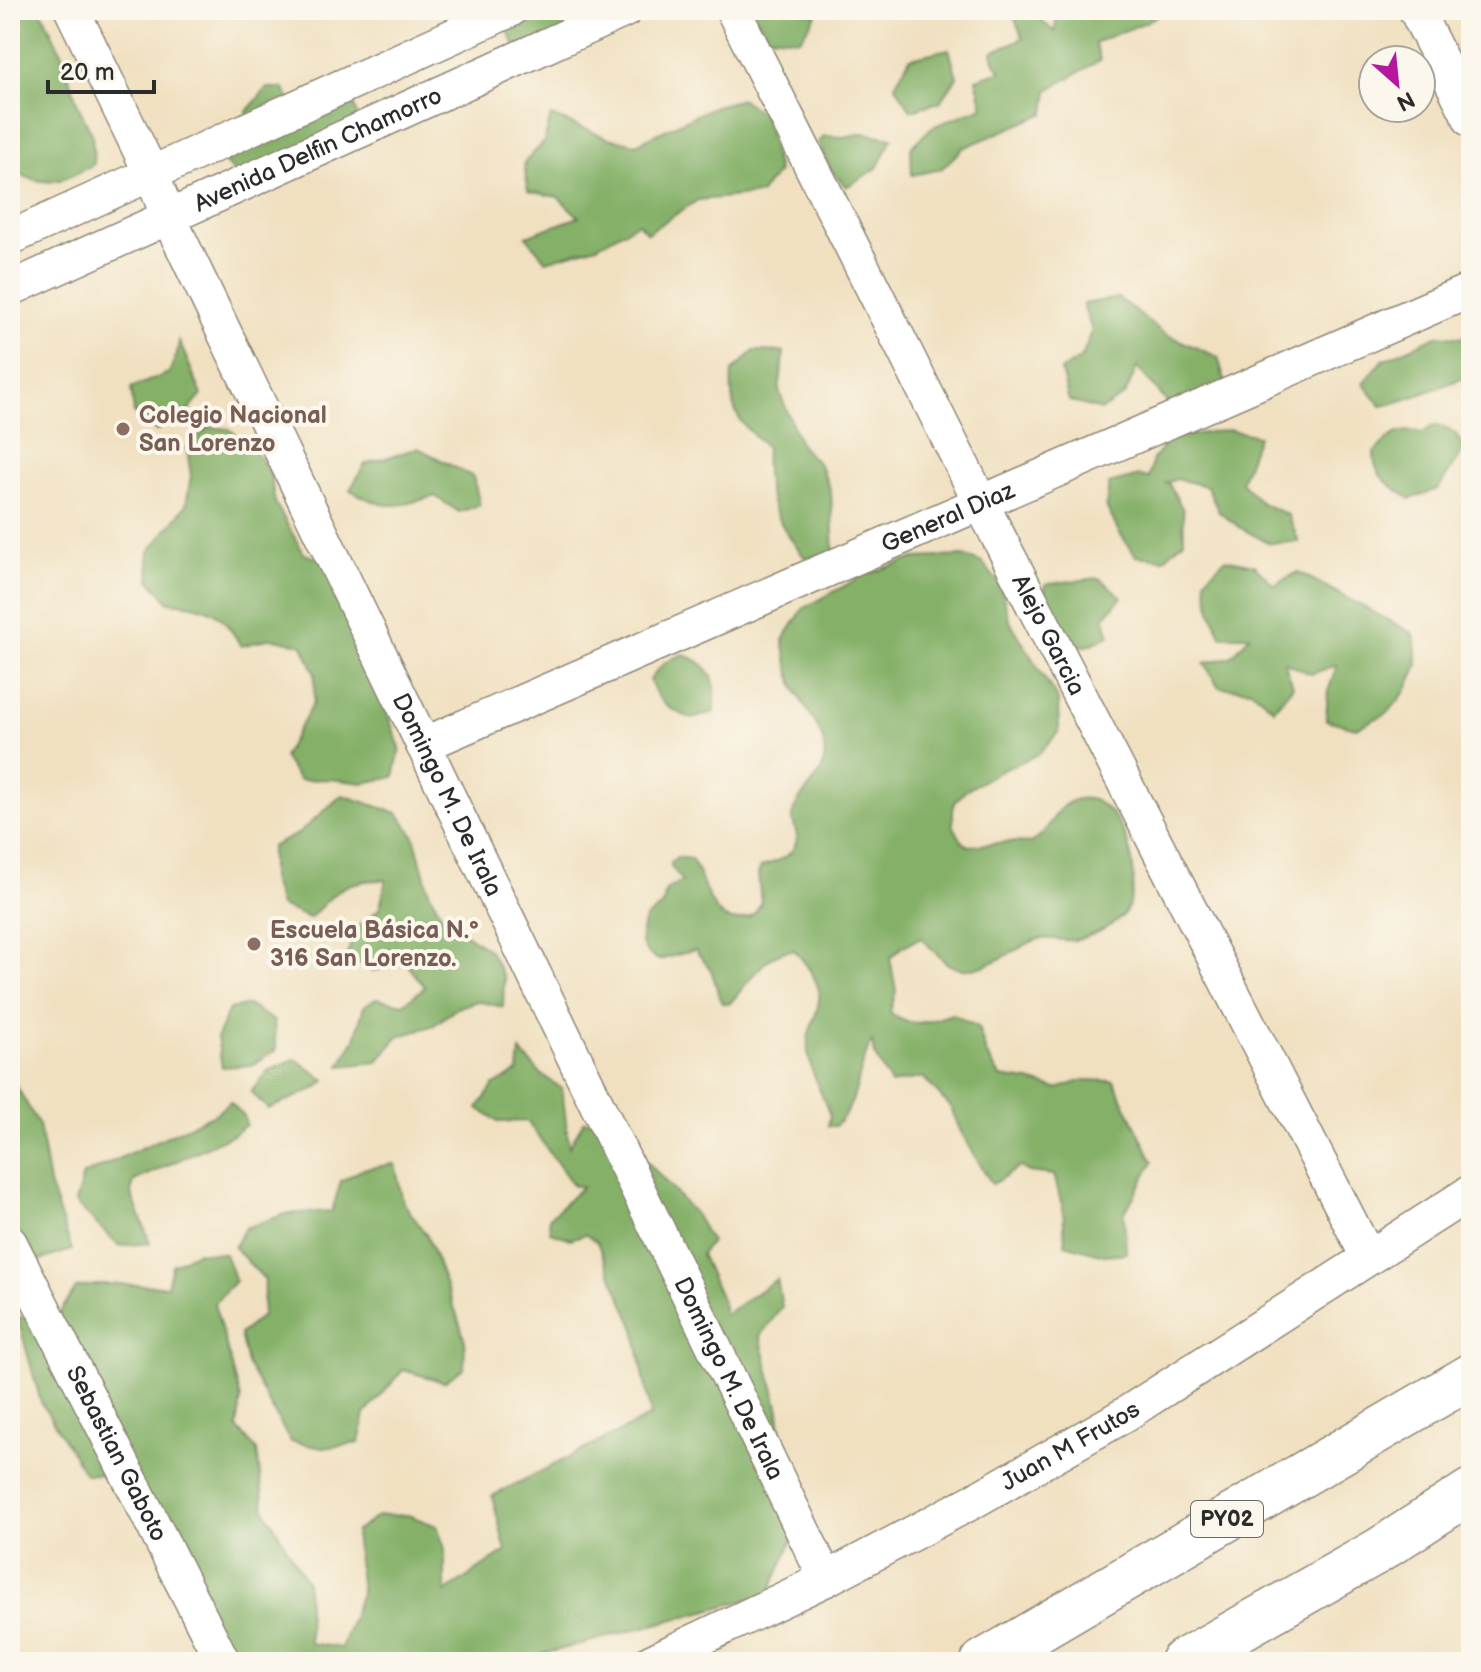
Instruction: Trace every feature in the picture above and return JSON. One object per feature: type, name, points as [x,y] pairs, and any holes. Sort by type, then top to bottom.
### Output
[{"type":"highway","name":"PY02","points":[[983,1662],[1471,1376]]},
{"type":"highway","points":[[1182,1662],[1378,1551],[1471,1491]]},
{"type":"street","name":"Domingo M. De Irala","points":[[72,10],[151,173],[169,218],[826,1579]]},
{"type":"street","name":"Avenida Delfin Chamorro","points":[[10,238],[510,10]]},
{"type":"street","name":"Avenida Delfin Chamorro","points":[[10,289],[625,10]]},
{"type":"street","name":"Alejo Garcia","points":[[733,10],[981,503],[1368,1257]]},
{"type":"street","points":[[1416,10],[1471,120]]},
{"type":"street","name":"General Diaz","points":[[423,745],[1471,290]]},
{"type":"street","name":"Juan M Frutos","points":[[651,1662],[826,1579],[972,1502],[1121,1417],[1471,1192]]},
{"type":"street","name":"Sebastian Gaboto","points":[[10,1243],[223,1662]]},
{"type":"green space","points":[[10,10],[41,10],[61,52],[79,108],[92,134],[94,164],[71,176],[44,181],[10,170]]},
{"type":"green space","points":[[548,10],[614,10],[518,51],[505,25]]},
{"type":"green space","points":[[752,10],[793,10],[817,14],[800,39],[768,36]]},
{"type":"green space","points":[[1057,10],[1166,10],[1095,43],[1100,60],[1048,90],[1045,113],[963,148],[941,169],[912,175],[911,148],[932,127],[983,107],[976,79],[1001,71],[992,52],[1023,38],[1014,17],[1033,14],[1055,32]]},
{"type":"green space","points":[[949,49],[957,77],[940,102],[911,110],[895,85],[910,58]]},
{"type":"green space","points":[[267,88],[283,88],[298,113],[354,104],[361,132],[247,184],[225,163],[248,110]]},
{"type":"green space","points":[[742,99],[765,116],[778,172],[760,194],[698,200],[647,233],[638,223],[597,246],[546,261],[526,236],[579,217],[558,197],[528,191],[524,163],[544,142],[551,116],[608,138],[636,144],[715,106]]},
{"type":"green space","points":[[864,133],[892,138],[877,168],[846,187],[830,169],[818,143],[824,136],[844,137]]},
{"type":"green space","points":[[1118,298],[1165,334],[1218,357],[1226,385],[1175,411],[1137,367],[1125,395],[1101,410],[1069,401],[1061,371],[1082,357],[1092,331],[1083,304]]},
{"type":"green space","points":[[1439,335],[1466,338],[1471,335],[1471,376],[1381,406],[1363,383],[1383,360]]},
{"type":"green space","points":[[179,341],[202,395],[183,417],[156,431],[134,413],[131,388],[169,373]]},
{"type":"green space","points":[[754,351],[784,352],[779,391],[801,446],[820,465],[831,492],[834,554],[805,558],[773,507],[767,480],[766,447],[742,422],[732,397],[732,372]]},
{"type":"green space","points":[[1434,425],[1454,432],[1463,451],[1438,489],[1410,499],[1380,475],[1374,453],[1396,434],[1407,431],[1423,433]]},
{"type":"green space","points":[[209,427],[229,429],[253,448],[270,473],[275,503],[304,554],[332,563],[400,748],[394,777],[363,783],[330,779],[299,780],[283,757],[314,702],[315,673],[303,645],[271,638],[241,646],[220,617],[205,608],[169,602],[150,580],[149,552],[186,505],[191,476],[187,448]]},
{"type":"green space","points":[[1230,430],[1258,436],[1241,482],[1261,503],[1288,515],[1299,542],[1269,543],[1219,512],[1207,486],[1177,479],[1166,483],[1183,510],[1184,540],[1164,559],[1136,556],[1106,506],[1109,484],[1139,476],[1149,478],[1153,459],[1172,437]]},
{"type":"green space","points":[[418,448],[473,477],[480,505],[459,512],[435,496],[391,505],[373,501],[350,490],[365,464]]},
{"type":"green space","points":[[963,556],[983,563],[1001,586],[1009,620],[1058,700],[1059,732],[1039,754],[965,791],[955,802],[953,825],[963,843],[969,846],[1030,843],[1070,802],[1094,800],[1108,810],[1128,844],[1133,865],[1133,886],[1129,905],[1119,919],[1104,929],[1075,940],[1038,939],[980,967],[958,968],[948,964],[921,938],[903,946],[890,958],[896,991],[890,1012],[912,1023],[952,1014],[978,1027],[986,1053],[1000,1077],[1057,1089],[1084,1080],[1114,1081],[1153,1162],[1124,1214],[1126,1253],[1104,1255],[1065,1244],[1063,1209],[1054,1175],[1029,1172],[1020,1167],[992,1184],[961,1132],[951,1108],[923,1077],[891,1084],[876,1058],[872,1041],[849,1108],[835,1126],[828,1126],[830,1116],[808,1049],[818,1007],[818,986],[794,950],[774,956],[765,963],[729,1004],[722,1003],[711,970],[695,950],[659,960],[647,952],[642,943],[646,918],[663,905],[666,890],[682,881],[671,866],[677,857],[691,859],[710,899],[723,917],[744,919],[755,913],[761,902],[758,874],[761,867],[789,854],[796,844],[793,813],[822,768],[825,751],[820,731],[795,688],[783,640],[803,609],[864,575],[915,558]]},
{"type":"green space","points":[[1225,559],[1254,565],[1274,585],[1298,572],[1414,634],[1418,665],[1406,691],[1388,713],[1356,728],[1326,720],[1328,692],[1337,665],[1311,674],[1284,662],[1293,686],[1274,709],[1251,690],[1219,687],[1204,663],[1231,657],[1250,636],[1221,636],[1211,610],[1205,579]]},
{"type":"green space","points":[[1099,578],[1122,597],[1104,617],[1110,636],[1087,646],[1061,647],[1042,605],[1046,584]]},
{"type":"green space","points":[[684,654],[702,664],[712,676],[715,712],[692,719],[671,709],[657,695],[650,680],[664,664]]},
{"type":"green space","points":[[342,795],[398,813],[414,836],[429,892],[443,918],[490,951],[504,978],[503,1007],[477,1001],[457,1008],[434,1025],[398,1037],[377,1062],[340,1066],[355,1039],[364,1006],[376,998],[403,1004],[425,987],[406,963],[373,971],[346,957],[356,928],[380,908],[386,880],[361,881],[343,888],[310,918],[280,906],[271,878],[271,847],[298,834]]},
{"type":"green space","points":[[248,1005],[274,1021],[276,1050],[252,1065],[222,1067],[217,1037],[229,1009]]},
{"type":"green space","points":[[520,1051],[540,1073],[562,1089],[569,1147],[584,1121],[612,1123],[695,1214],[711,1242],[701,1254],[722,1301],[724,1315],[777,1279],[782,1307],[760,1336],[779,1411],[783,1463],[801,1520],[769,1594],[532,1657],[525,1662],[224,1662],[130,1475],[85,1474],[41,1402],[17,1316],[28,1319],[57,1317],[76,1288],[104,1284],[167,1286],[172,1265],[197,1252],[225,1254],[235,1281],[214,1303],[241,1399],[237,1428],[257,1450],[264,1508],[307,1582],[309,1643],[341,1648],[361,1593],[355,1532],[378,1516],[408,1515],[437,1526],[445,1549],[445,1592],[506,1551],[492,1496],[651,1416],[635,1329],[597,1242],[585,1234],[571,1239],[550,1232],[549,1218],[582,1187],[573,1185],[527,1121],[498,1122],[478,1108],[494,1085],[518,1072]]},
{"type":"green space","points":[[295,1059],[325,1080],[317,1088],[268,1109],[251,1092],[269,1070]]},
{"type":"green space","points":[[10,1075],[39,1125],[49,1184],[72,1250],[34,1262],[10,1215]]},
{"type":"green space","points":[[230,1102],[244,1116],[246,1125],[232,1135],[134,1181],[131,1192],[150,1243],[119,1246],[75,1203],[83,1175],[215,1114]]},
{"type":"green space","points":[[395,1164],[403,1202],[427,1236],[456,1312],[465,1341],[464,1368],[444,1382],[403,1370],[365,1414],[359,1443],[322,1448],[290,1441],[247,1364],[240,1334],[262,1316],[265,1280],[234,1247],[245,1228],[285,1214],[332,1211],[341,1181],[363,1169]]},
{"type":"place","name":"Colegio Nacional San Lorenzo","points":[[123,429]]},
{"type":"place","name":"Escuela Básica N.º 316 San Lorenzo.","points":[[254,944]]}]
